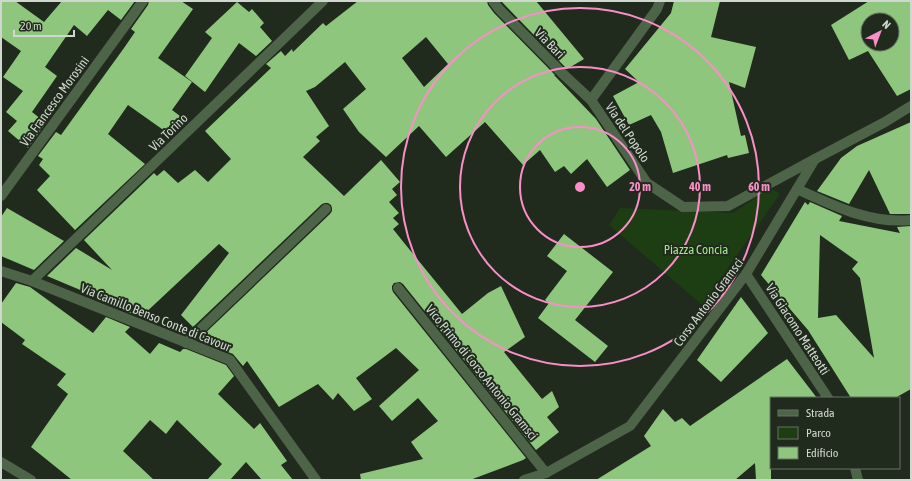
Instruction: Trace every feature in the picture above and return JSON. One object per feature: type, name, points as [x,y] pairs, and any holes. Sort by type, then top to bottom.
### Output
[{"type":"street","name":"Via Francesco Morosini","points":[[1,196],[143,1]]},
{"type":"street","name":"Via Torino","points":[[32,281],[322,1]]},
{"type":"street","name":"Via Bari","points":[[493,1],[499,9],[563,74],[591,100]]},
{"type":"street","name":"Via del Popolo","points":[[660,1],[658,9],[591,100],[647,184],[683,207],[728,206],[815,159]]},
{"type":"street","points":[[815,159],[885,122],[911,106]]},
{"type":"street","name":"Corso Antonio Gramsci","points":[[524,480],[546,473],[630,426],[746,274],[815,159]]},
{"type":"street","points":[[797,189],[854,214],[878,219],[911,220]]},
{"type":"street","points":[[186,343],[326,210]]},
{"type":"street","name":"Via Camillo Benso Conte di Cavour","points":[[1,271],[32,281],[230,360],[316,480]]},
{"type":"street","name":"Via Giacomo Matteotti","points":[[746,274],[827,397]]},
{"type":"street","name":"Vico Primo di Corso Antonio Gramsci","points":[[398,288],[546,473]]},
{"type":"street","points":[[1,462],[32,480]]},
{"type":"street","points":[[856,469],[858,480]]},
{"type":"green space","name":"Piazza Concia","points":[[771,188],[780,194],[702,305],[609,225],[620,208],[733,213]]},
{"type":"building","points":[[1,1],[15,1],[44,22],[62,1],[135,1],[121,20],[108,10],[87,36],[74,25],[45,67],[57,76],[32,112],[46,123],[28,148],[8,131],[17,121],[6,112],[23,91],[3,77],[21,51],[1,37]]},
{"type":"building","points":[[149,1],[181,1],[193,9],[158,58],[192,82],[172,110],[184,119],[169,134],[128,105],[108,134],[145,164],[75,230],[37,190],[50,176],[39,165],[43,159],[38,156],[56,132],[61,135],[124,48],[135,32],[131,29],[148,5]]},
{"type":"building","points":[[358,1],[487,1],[494,13],[596,119],[630,170],[607,187],[587,159],[571,174],[564,166],[555,172],[540,150],[523,165],[485,122],[446,157],[419,126],[386,157],[359,132],[343,109],[366,89],[345,62],[315,87],[306,91],[329,126],[316,137],[320,141],[303,157],[344,196],[381,160],[400,182],[392,189],[397,195],[389,202],[399,213],[393,218],[399,224],[393,229],[462,314],[488,293],[501,286],[525,337],[504,352],[542,399],[552,391],[559,407],[547,417],[559,432],[536,450],[403,284],[400,282],[394,283],[392,289],[526,458],[523,460],[470,480],[361,480],[360,474],[423,459],[411,442],[438,421],[418,398],[392,421],[379,406],[419,370],[396,348],[356,378],[372,399],[354,411],[338,393],[333,400],[318,384],[279,407],[247,361],[243,366],[233,354],[198,340],[330,214],[332,208],[328,203],[322,204],[193,327],[181,315],[229,253],[219,244],[141,317],[114,307],[116,305],[47,276],[76,248],[112,270],[84,240],[154,173],[157,176],[164,170],[178,183],[195,170],[208,182],[231,159],[205,131],[271,68],[266,64],[281,51],[285,56],[292,49],[293,52],[323,23],[326,26]],"holes":[[[426,37],[448,64],[424,87],[402,58]]]},
{"type":"building","points":[[501,1],[536,1],[584,59],[567,69]]},
{"type":"building","points":[[674,1],[720,1],[711,37],[756,47],[745,88],[729,82],[741,136],[745,135],[749,153],[728,158],[727,155],[673,173],[661,132],[651,115],[629,125],[613,96],[639,82],[625,69],[671,13]]},
{"type":"building","points":[[869,1],[911,1],[911,89],[897,96],[869,52],[900,52],[900,12],[860,12],[860,52],[866,52],[849,60],[831,25]]},
{"type":"building","points":[[237,2],[249,12],[252,9],[264,23],[260,27],[272,41],[256,56],[239,43],[205,92],[185,76],[212,38],[205,32]]},
{"type":"building","points":[[911,122],[911,214],[890,214],[869,170],[849,204],[817,191],[841,158],[857,146]]},
{"type":"building","points":[[805,202],[808,205],[810,202],[842,216],[839,221],[900,233],[897,227],[911,226],[911,389],[897,397],[850,397],[808,330],[761,275]],"holes":[[[820,235],[858,262],[852,269],[860,278],[874,358],[836,315],[818,318]]]},
{"type":"building","points":[[7,208],[64,241],[34,270],[1,256],[1,217]]},
{"type":"building","points":[[564,234],[613,272],[575,320],[608,346],[595,362],[538,318],[549,303],[545,300],[567,271],[547,256]]},
{"type":"building","points":[[16,283],[30,287],[93,333],[106,317],[130,327],[125,332],[150,354],[159,343],[180,352],[183,349],[186,349],[226,365],[234,376],[218,394],[254,429],[260,423],[287,461],[281,465],[293,480],[262,480],[246,462],[230,480],[207,480],[222,464],[177,420],[166,434],[150,420],[123,451],[154,480],[72,480],[31,447],[68,394],[57,385],[66,374],[22,344],[25,340],[1,322],[1,304]]},
{"type":"building","points":[[741,297],[768,333],[721,382],[697,360]]},
{"type":"building","points":[[787,359],[816,397],[770,397],[771,480],[756,480],[755,463],[735,480],[596,480],[651,446],[644,436],[663,409],[675,422],[682,418],[690,426]]}]
